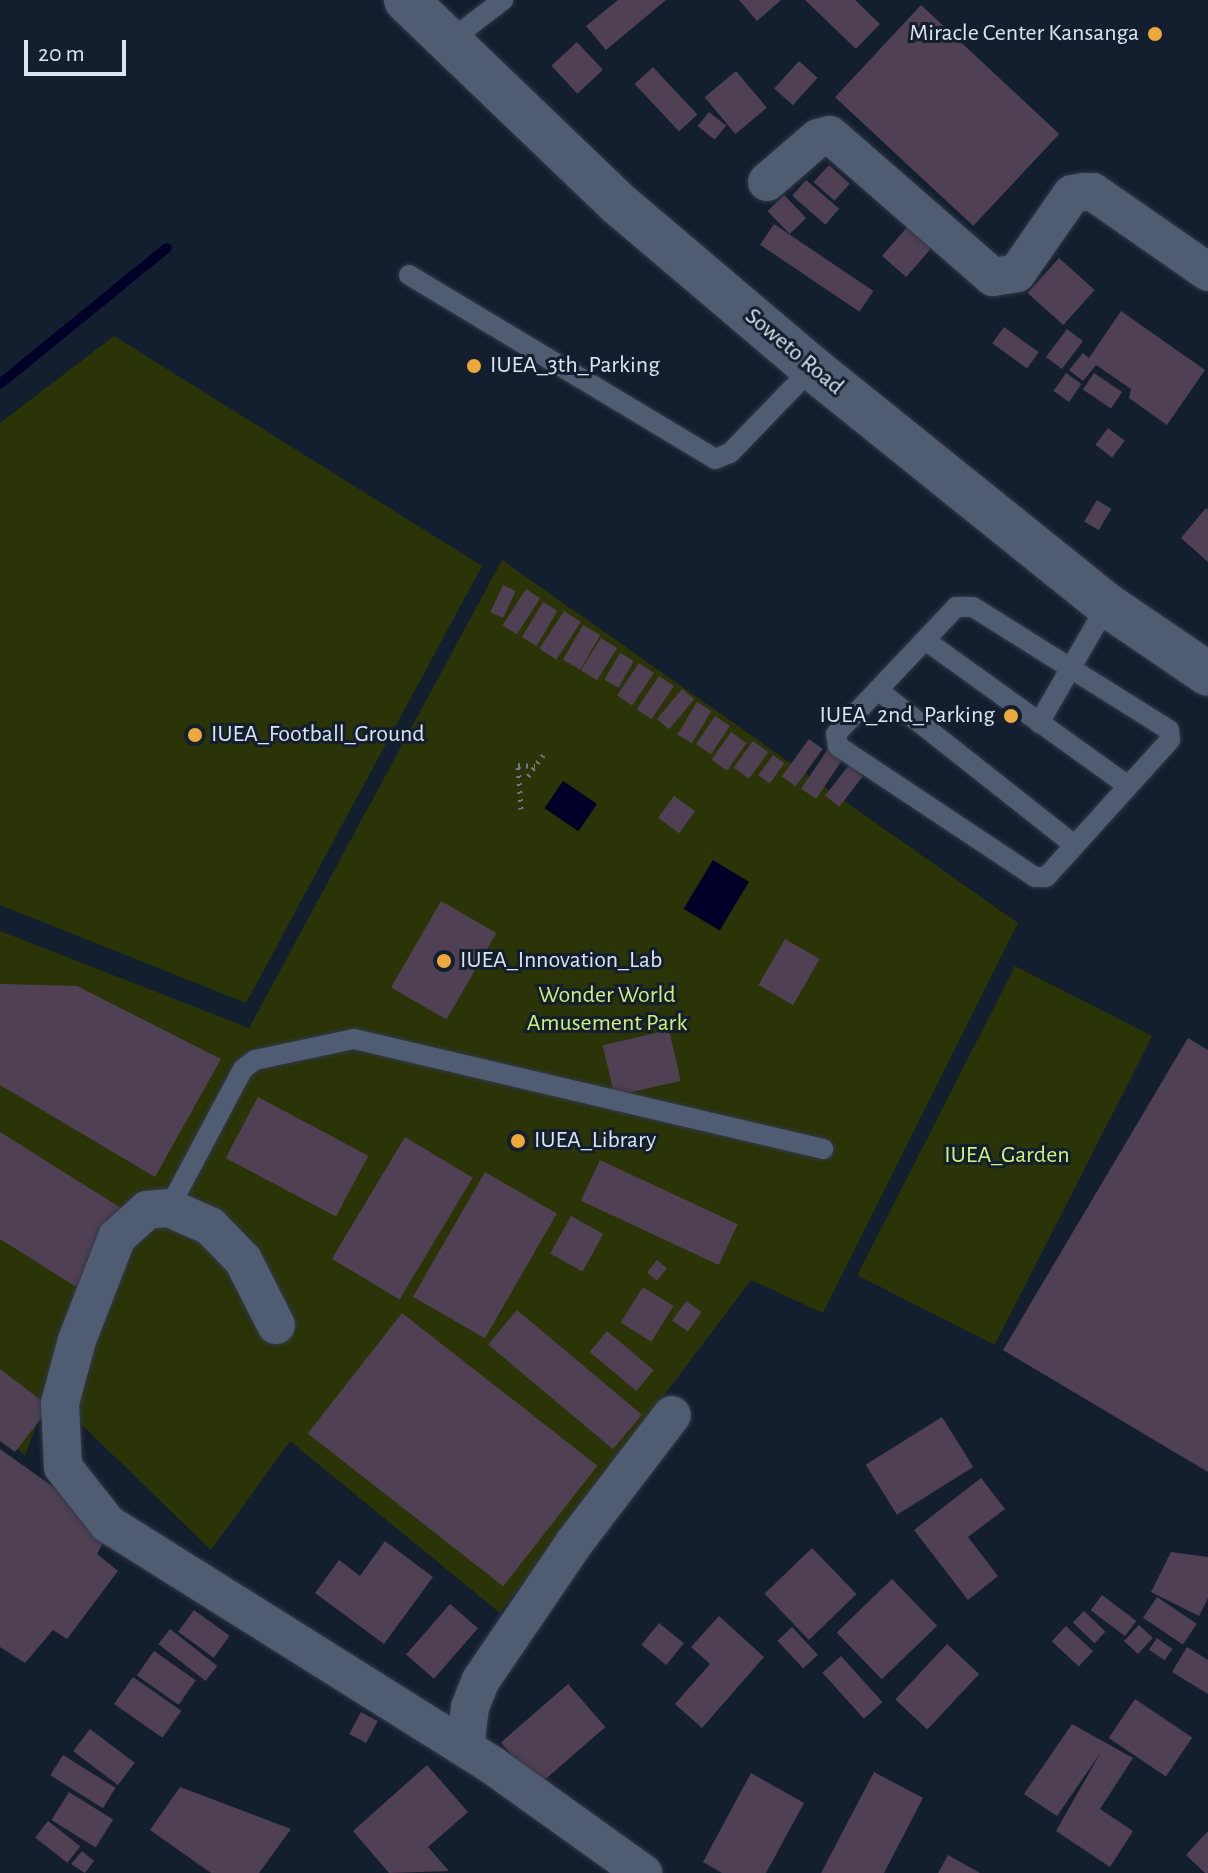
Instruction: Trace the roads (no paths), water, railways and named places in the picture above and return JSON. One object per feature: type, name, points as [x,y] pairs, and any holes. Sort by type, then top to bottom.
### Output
[{"type":"street","name":"Soweto Road","points":[[406,0],[599,185],[812,368],[1107,605],[1208,674]]},
{"type":"street","points":[[767,182],[818,138],[830,135],[993,277],[1017,273],[1072,194],[1084,192],[1093,192],[1208,272]]},
{"type":"street","points":[[276,1325],[243,1260],[210,1226],[169,1208],[147,1210],[117,1237],[77,1340],[60,1403],[63,1467],[108,1524],[465,1748],[643,1873]]},
{"type":"street","points":[[465,1748],[470,1707],[481,1680],[574,1543],[672,1415]]},
{"type":"lane","points":[[451,40],[503,0]]},
{"type":"lane","points":[[409,275],[715,459],[730,453],[812,368]]},
{"type":"lane","points":[[1039,723],[1107,605]]},
{"type":"lane","points":[[956,607],[973,607],[1169,730],[1170,740],[1046,877],[1035,877],[838,746],[836,734],[925,640],[956,607]]},
{"type":"lane","points":[[925,640],[1128,786]]},
{"type":"lane","points":[[878,690],[1074,845]]},
{"type":"lane","points":[[169,1208],[243,1069],[255,1060],[354,1039],[823,1149]]},
{"type":"water","points":[[563,781],[597,804],[579,831],[545,808]]},
{"type":"water","points":[[713,860],[749,882],[720,930],[684,909]]},
{"type":"waterway","points":[[0,384],[167,248]]},
{"type":"place","name":"Miracle Center Kansanga","points":[[1155,34]]},
{"type":"place","name":"IUEA_3th_Parking","points":[[474,366]]},
{"type":"place","name":"IUEA_2nd_Parking","points":[[1011,716]]},
{"type":"place","name":"IUEA_Football_Ground","points":[[195,735]]},
{"type":"place","name":"IUEA_Innovation_Lab","points":[[444,961]]},
{"type":"place","name":"IUEA_Library","points":[[518,1141]]},
{"type":"park label","name":"Wonder World Amusement Park","points":[[607,1010]]},
{"type":"park label","name":"IUEA_Garden","points":[[1007,1156]]}]
